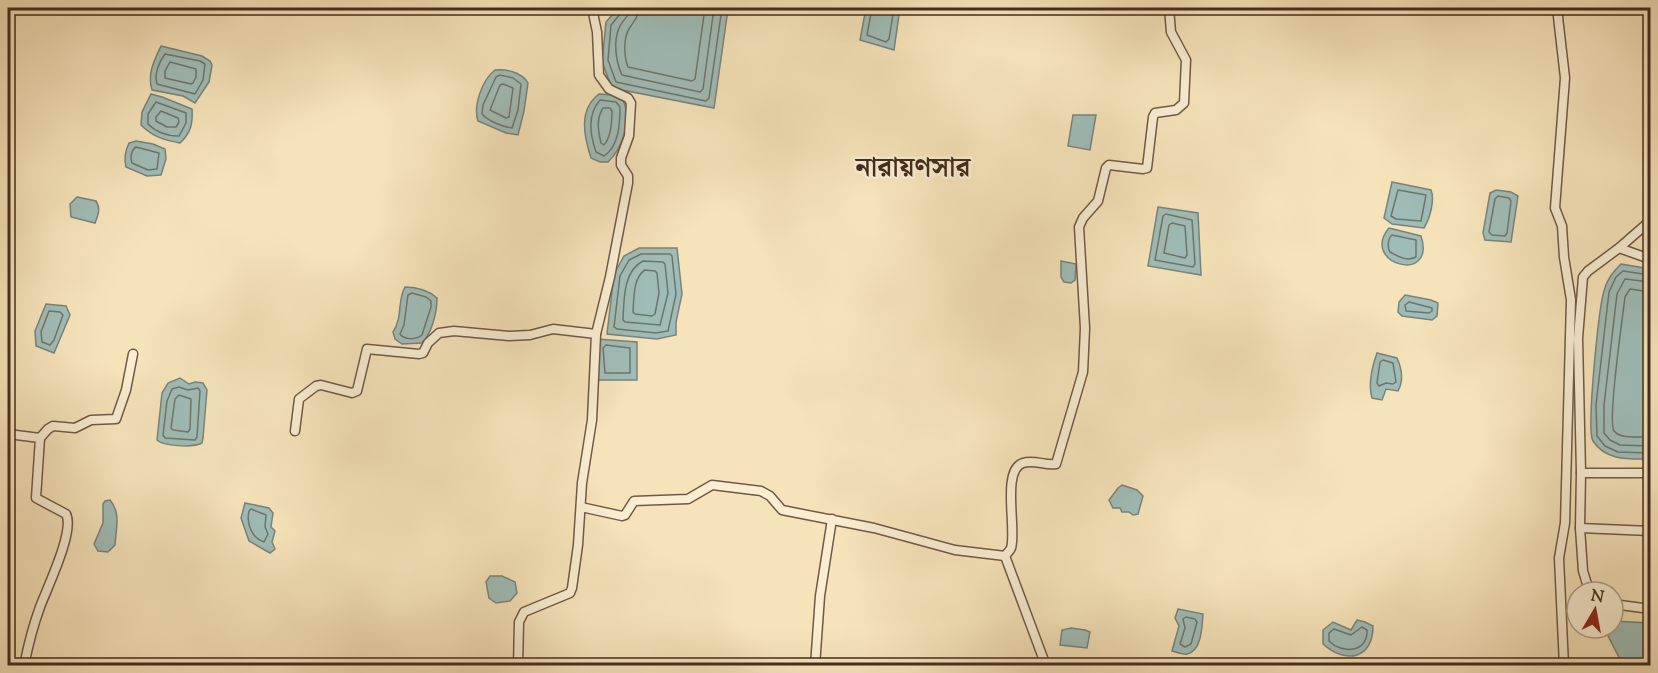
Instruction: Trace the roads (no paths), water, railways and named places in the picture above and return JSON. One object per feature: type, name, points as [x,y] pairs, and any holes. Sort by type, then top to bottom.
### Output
[{"type":"street","points":[[518,666],[519,622],[524,612],[570,593],[572,588],[582,483],[592,420],[596,334],[610,277],[628,183],[628,176],[621,165],[621,158],[629,136],[631,103],[628,98],[609,89],[599,75],[597,32],[592,8]]},
{"type":"street","points":[[1005,556],[1011,548],[1013,508],[1010,495],[1015,471],[1019,464],[1026,462],[1056,464],[1083,372],[1084,328],[1079,227],[1083,218],[1098,201],[1109,165],[1147,168],[1155,113],[1176,110],[1184,103],[1186,60],[1172,32],[1169,8]]},
{"type":"street","points":[[1557,8],[1565,78],[1555,208],[1562,226],[1571,300],[1564,523],[1560,558],[1564,666]]},
{"type":"street","points":[[1586,580],[1580,528],[1578,338],[1582,277],[1650,221]]},
{"type":"street","points":[[1619,248],[1650,259]]},
{"type":"street","points":[[295,431],[299,399],[316,386],[321,385],[352,393],[357,391],[367,349],[419,354],[423,353],[428,343],[439,333],[454,331],[509,336],[530,335],[553,329],[596,334]]},
{"type":"street","points":[[24,666],[40,608],[64,546],[68,520],[66,514],[36,498],[40,438],[53,426],[75,428],[91,420],[116,419],[126,390],[133,354]]},
{"type":"street","points":[[8,434],[40,438]]},
{"type":"street","points":[[1581,473],[1608,471],[1650,473]]},
{"type":"street","points":[[581,507],[622,516],[634,501],[688,499],[712,485],[761,491],[770,496],[782,510],[832,519],[955,550],[1005,556]]},
{"type":"street","points":[[815,666],[820,596],[832,519]]},
{"type":"street","points":[[1580,528],[1650,531]]},
{"type":"street","points":[[1005,556],[1046,666]]},
{"type":"street","points":[[1625,606],[1650,609]]},
{"type":"water","points":[[618,8],[728,9],[714,108],[612,88],[602,62],[606,22]]},
{"type":"water","points":[[866,8],[900,8],[894,50],[860,40]]},
{"type":"water","points":[[161,46],[202,56],[210,61],[212,65],[209,82],[195,103],[183,96],[152,90],[151,73]]},
{"type":"water","points":[[495,70],[513,72],[522,76],[528,83],[518,135],[506,133],[478,121],[477,108],[480,94],[486,80]]},
{"type":"water","points":[[151,94],[192,109],[190,128],[180,143],[159,137],[141,125],[142,112]]},
{"type":"water","points":[[599,94],[612,95],[623,100],[626,108],[627,116],[622,141],[608,162],[600,162],[591,158],[586,141],[585,115],[592,100]]},
{"type":"water","points":[[1073,115],[1096,115],[1090,150],[1068,146]]},
{"type":"water","points":[[136,141],[165,149],[166,159],[161,175],[147,176],[126,167],[125,158],[129,143]]},
{"type":"water","points":[[1392,182],[1431,190],[1431,209],[1424,228],[1392,224],[1384,218]]},
{"type":"water","points":[[1496,190],[1511,192],[1518,196],[1511,242],[1485,240],[1483,233],[1490,193]]},
{"type":"water","points":[[77,197],[96,201],[99,209],[95,223],[71,217],[70,204]]},
{"type":"water","points":[[1158,207],[1198,213],[1201,275],[1148,266]]},
{"type":"water","points":[[1389,228],[1421,236],[1423,251],[1419,260],[1410,264],[1400,264],[1390,259],[1384,251],[1382,241]]},
{"type":"water","points":[[639,248],[677,248],[682,294],[676,322],[676,335],[657,339],[607,334],[614,274],[624,256]]},
{"type":"water","points":[[1061,261],[1076,264],[1075,280],[1071,283],[1064,282],[1061,277]]},
{"type":"water","points":[[1621,264],[1650,269],[1650,459],[1618,458],[1604,452],[1593,441],[1591,432],[1596,343],[1602,302],[1609,279]]},
{"type":"water","points":[[405,287],[422,290],[437,298],[429,334],[422,343],[402,344],[395,339],[393,332],[398,321]]},
{"type":"water","points":[[1405,295],[1438,303],[1437,316],[1432,320],[1402,316],[1398,312],[1399,302]]},
{"type":"water","points":[[46,304],[66,306],[70,315],[54,353],[36,346],[35,331]]},
{"type":"water","points":[[597,339],[637,342],[637,380],[598,380]]},
{"type":"water","points":[[1377,353],[1397,358],[1402,374],[1398,391],[1386,389],[1382,400],[1372,398],[1370,387]]},
{"type":"water","points":[[180,378],[189,384],[203,383],[207,390],[203,438],[202,443],[198,445],[172,445],[157,440],[162,393],[168,383]]},
{"type":"water","points":[[1122,485],[1137,490],[1143,496],[1138,514],[1133,515],[1129,512],[1122,512],[1120,508],[1113,508],[1109,500]]},
{"type":"water","points":[[110,500],[117,515],[115,545],[108,552],[98,551],[94,544],[103,523],[103,504]]},
{"type":"water","points":[[245,503],[269,508],[273,513],[271,527],[275,531],[272,542],[275,549],[270,553],[249,541],[241,518]]},
{"type":"water","points":[[490,576],[502,576],[515,582],[517,593],[510,601],[496,603],[489,598],[486,582]]},
{"type":"water","points":[[1178,609],[1203,614],[1196,648],[1187,654],[1172,651],[1179,626],[1175,618]]},
{"type":"water","points":[[1357,620],[1373,626],[1372,637],[1363,652],[1348,656],[1331,650],[1323,644],[1323,630],[1333,622],[1351,630]]},
{"type":"water","points":[[1625,622],[1650,623],[1650,665],[1623,665],[1610,640],[1625,640]]},
{"type":"water","points":[[1071,628],[1090,632],[1087,648],[1060,645],[1062,630]]},
{"type":"district","name":"নারায়ণসার","points":[[913,167]]}]
